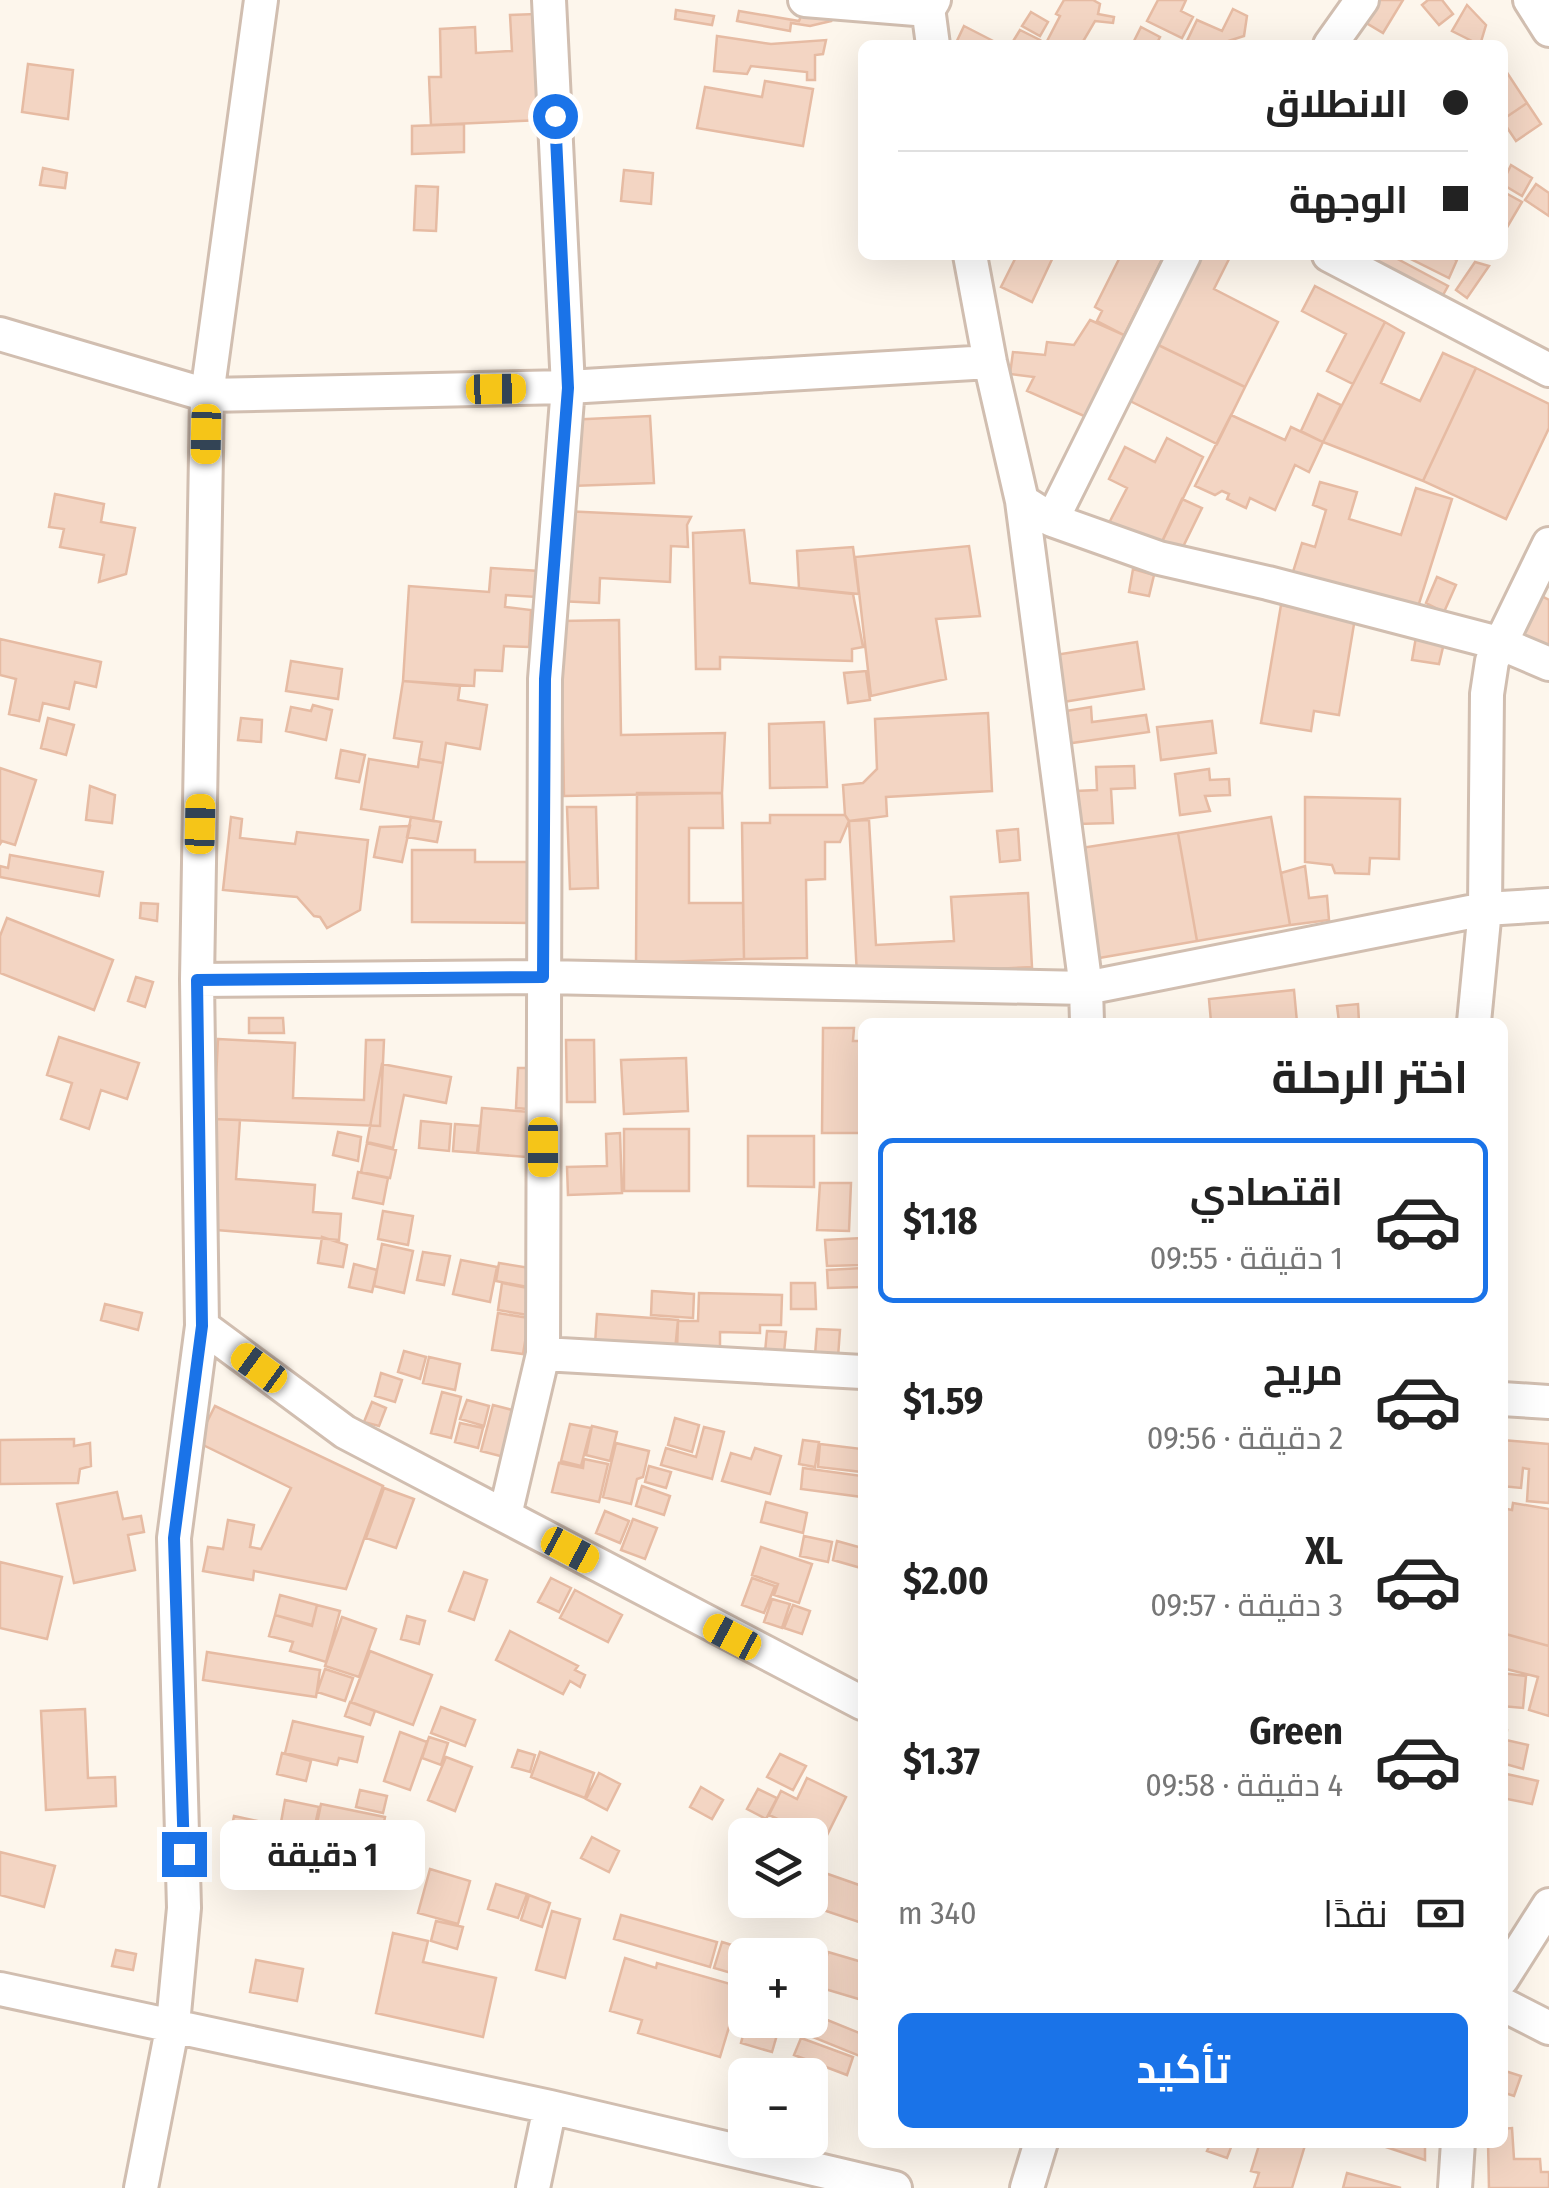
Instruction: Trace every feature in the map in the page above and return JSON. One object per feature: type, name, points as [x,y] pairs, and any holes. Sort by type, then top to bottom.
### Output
[{"type":"street","points":[[140,2188],[173,2024],[184,1908],[174,1538],[202,1326],[197,980],[207,395],[261,0]]},
{"type":"street","points":[[506,1515],[544,1354],[545,679],[568,388],[549,0]]},
{"type":"street","points":[[804,0],[930,3],[933,40]]},
{"type":"street","points":[[1334,40],[1362,0]]},
{"type":"street","points":[[1530,0],[1549,30]]},
{"type":"street","points":[[971,260],[1022,501],[1087,1018]]},
{"type":"street","points":[[1052,520],[1182,260]]},
{"type":"street","points":[[1340,260],[1549,370]]},
{"type":"street","points":[[0,334],[207,395],[568,388],[990,362]]},
{"type":"street","points":[[1022,501],[1052,520],[1159,558],[1268,582],[1502,644],[1549,664]]},
{"type":"street","points":[[1474,1018],[1484,908],[1487,694],[1492,661],[1549,544]]},
{"type":"street","points":[[197,980],[543,977],[1086,988],[1484,908],[1549,905]]},
{"type":"street","points":[[202,1326],[344,1432],[858,1701]]},
{"type":"street","points":[[544,1354],[858,1372]]},
{"type":"street","points":[[1508,1399],[1549,1402]]},
{"type":"street","points":[[1508,1970],[1549,1905]]},
{"type":"street","points":[[0,1989],[550,2107],[895,2188]]},
{"type":"street","points":[[1508,2007],[1549,2028]]},
{"type":"street","points":[[534,2188],[550,2107]]},
{"type":"street","points":[[1027,2188],[1039,2148]]},
{"type":"street","points":[[1455,2188],[1458,2148]]},
{"type":"building","points":[[1064,0],[1093,0],[1100,4],[1098,14],[1114,17],[1113,23],[1095,21],[1084,40],[1048,40],[1060,16],[1056,14]]},
{"type":"building","points":[[1158,0],[1186,0],[1181,11],[1193,17],[1182,38],[1147,21]]},
{"type":"building","points":[[1369,0],[1403,0],[1383,33],[1358,18]]},
{"type":"building","points":[[1428,0],[1442,0],[1453,14],[1439,25],[1422,5]]},
{"type":"building","points":[[1467,5],[1486,25],[1482,40],[1470,40],[1452,31]]},
{"type":"building","points":[[1233,9],[1247,16],[1244,36],[1232,40],[1187,40],[1197,20],[1222,31]]},
{"type":"building","points":[[676,10],[714,16],[712,25],[675,19]]},
{"type":"building","points":[[739,11],[799,21],[802,14],[828,11],[831,21],[810,26],[791,23],[790,31],[737,21]]},
{"type":"building","points":[[1031,12],[1048,22],[1040,36],[1022,26]]},
{"type":"building","points":[[536,14],[541,120],[431,125],[429,77],[441,77],[440,29],[475,27],[476,53],[512,51],[510,15]]},
{"type":"building","points":[[964,26],[991,40],[957,40]]},
{"type":"building","points":[[1141,27],[1160,37],[1158,40],[1134,40]]},
{"type":"building","points":[[1020,30],[1040,40],[1014,40]]},
{"type":"building","points":[[717,36],[771,44],[826,40],[823,54],[815,55],[815,80],[807,80],[807,72],[751,66],[747,74],[714,71]]},
{"type":"building","points":[[28,64],[73,70],[68,119],[22,112]]},
{"type":"building","points":[[1508,74],[1527,103],[1508,116]]},
{"type":"building","points":[[765,81],[813,89],[803,146],[697,128],[705,87],[762,97]]},
{"type":"building","points":[[1527,103],[1541,124],[1516,141],[1508,129],[1508,116]]},
{"type":"building","points":[[464,124],[464,152],[412,154],[412,126]]},
{"type":"building","points":[[1511,165],[1532,178],[1522,196],[1508,188]]},
{"type":"building","points":[[43,168],[67,173],[65,188],[40,185]]},
{"type":"building","points":[[624,170],[653,173],[651,204],[621,201]]},
{"type":"building","points":[[1536,184],[1549,193],[1549,216],[1525,200]]},
{"type":"building","points":[[416,186],[438,187],[436,231],[414,230]]},
{"type":"building","points":[[1508,194],[1522,202],[1508,226]]},
{"type":"building","points":[[1014,260],[1052,260],[1032,302],[1001,287]]},
{"type":"building","points":[[1118,260],[1162,260],[1124,335],[1097,321],[1102,311],[1095,307]]},
{"type":"building","points":[[1190,260],[1228,260],[1214,289],[1278,322],[1245,387],[1150,341]]},
{"type":"building","points":[[1369,260],[1399,260],[1448,286],[1438,304]]},
{"type":"building","points":[[1413,260],[1457,260],[1449,278]]},
{"type":"building","points":[[1475,262],[1489,266],[1467,298],[1456,290]]},
{"type":"building","points":[[1315,286],[1385,322],[1353,384],[1327,371],[1346,334],[1302,311]]},
{"type":"building","points":[[1090,320],[1124,335],[1091,419],[1027,391],[1034,377],[1010,374],[1013,352],[1045,355],[1047,342],[1074,345]]},
{"type":"building","points":[[1385,322],[1404,333],[1381,383],[1420,401],[1443,353],[1476,368],[1423,481],[1323,442]]},
{"type":"building","points":[[1150,341],[1245,387],[1217,444],[1122,397]]},
{"type":"building","points":[[1476,368],[1549,404],[1549,428],[1506,519],[1423,481]]},
{"type":"building","points":[[1318,394],[1341,405],[1323,442],[1301,431]]},
{"type":"building","points":[[1231,415],[1285,440],[1291,427],[1323,442],[1309,472],[1295,465],[1275,510],[1250,498],[1246,508],[1227,499],[1229,494],[1222,491],[1215,495],[1195,486]]},
{"type":"building","points":[[650,416],[654,483],[571,486],[567,420]]},
{"type":"building","points":[[1167,438],[1203,457],[1159,548],[1108,525],[1127,488],[1109,479],[1125,447],[1155,462]]},
{"type":"building","points":[[1320,482],[1357,492],[1349,519],[1401,535],[1416,488],[1452,499],[1417,610],[1293,572],[1302,543],[1315,547],[1326,510],[1313,505]]},
{"type":"building","points":[[55,494],[104,504],[101,522],[135,528],[126,574],[99,582],[104,555],[60,547],[64,529],[49,527]]},
{"type":"building","points":[[1182,499],[1202,508],[1178,557],[1159,548]]},
{"type":"building","points":[[563,511],[691,517],[687,525],[688,547],[671,546],[670,582],[600,578],[599,603],[559,601]]},
{"type":"building","points":[[744,530],[750,583],[853,594],[863,647],[852,649],[852,661],[720,657],[720,669],[696,669],[693,533]]},
{"type":"building","points":[[969,546],[980,616],[936,619],[946,679],[871,696],[855,557]]},
{"type":"building","points":[[853,547],[859,594],[799,588],[797,551]]},
{"type":"building","points":[[491,568],[539,571],[537,597],[506,595],[505,607],[531,610],[529,647],[504,646],[502,671],[475,670],[474,686],[403,681],[409,586],[489,592]]},
{"type":"building","points":[[1133,569],[1154,575],[1149,596],[1129,592]]},
{"type":"building","points":[[1437,577],[1456,585],[1444,612],[1426,603]]},
{"type":"building","points":[[1536,593],[1549,600],[1549,652],[1510,639]]},
{"type":"building","points":[[1281,605],[1355,618],[1339,715],[1314,711],[1311,731],[1261,723]]},
{"type":"building","points":[[619,620],[621,735],[725,733],[722,793],[564,796],[561,621]]},
{"type":"building","points":[[1416,637],[1444,643],[1439,664],[1412,660]]},
{"type":"building","points":[[0,639],[101,662],[96,687],[75,682],[69,709],[43,703],[39,721],[9,714],[16,679],[0,675]]},
{"type":"building","points":[[1137,642],[1144,689],[1063,702],[1055,655]]},
{"type":"building","points":[[291,661],[342,669],[338,699],[286,691]]},
{"type":"building","points":[[866,671],[870,700],[848,703],[844,673]]},
{"type":"building","points":[[403,681],[460,686],[458,700],[487,705],[480,749],[446,743],[443,763],[419,759],[422,742],[394,738]]},
{"type":"building","points":[[313,705],[332,710],[326,740],[286,731],[291,707],[311,711]]},
{"type":"building","points":[[1091,707],[1092,722],[1146,715],[1149,732],[1065,744],[1060,712]]},
{"type":"building","points":[[988,713],[992,791],[886,797],[887,816],[849,821],[843,785],[863,783],[877,769],[875,719]]},
{"type":"building","points":[[48,718],[74,725],[66,755],[41,748]]},
{"type":"building","points":[[241,718],[262,720],[261,742],[238,740]]},
{"type":"building","points":[[1212,721],[1216,753],[1161,760],[1157,727]]},
{"type":"building","points":[[824,722],[827,787],[770,788],[769,724]]},
{"type":"building","points":[[341,750],[365,755],[359,782],[336,778]]},
{"type":"building","points":[[369,759],[418,767],[419,759],[443,763],[433,821],[361,809]]},
{"type":"building","points":[[1134,766],[1135,788],[1111,789],[1113,823],[1077,824],[1076,791],[1097,790],[1096,767]]},
{"type":"building","points":[[0,768],[36,780],[15,845],[2,841],[0,844]]},
{"type":"building","points":[[1209,769],[1210,780],[1229,779],[1230,795],[1205,796],[1210,811],[1180,815],[1175,774]]},
{"type":"building","points":[[90,786],[115,795],[112,823],[86,820]]},
{"type":"building","points":[[637,793],[722,793],[723,828],[689,828],[689,903],[743,903],[744,959],[636,963]]},
{"type":"building","points":[[1305,797],[1400,799],[1399,859],[1370,858],[1369,874],[1335,873],[1332,865],[1305,862]]},
{"type":"building","points":[[567,807],[596,807],[598,888],[570,889]]},
{"type":"building","points":[[770,815],[845,815],[849,821],[840,842],[825,842],[825,879],[806,880],[807,958],[744,959],[742,823],[770,823]]},
{"type":"building","points":[[231,817],[242,819],[240,838],[295,844],[297,832],[368,840],[360,910],[327,928],[297,897],[223,890]]},
{"type":"building","points":[[411,817],[441,822],[437,842],[407,837]]},
{"type":"building","points":[[1271,817],[1290,925],[1197,941],[1178,833]]},
{"type":"building","points":[[869,820],[876,945],[954,941],[951,897],[1028,893],[1032,967],[857,976],[849,821]]},
{"type":"building","points":[[410,826],[402,862],[374,857],[380,827]]},
{"type":"building","points":[[1018,829],[1020,860],[1000,862],[997,831]]},
{"type":"building","points":[[1178,833],[1197,941],[1099,958],[1081,848]]},
{"type":"building","points":[[412,850],[475,850],[475,862],[532,862],[531,923],[412,922]]},
{"type":"building","points":[[10,855],[103,872],[99,896],[0,877],[0,866],[8,868]]},
{"type":"building","points":[[1305,866],[1309,898],[1327,896],[1329,920],[1290,925],[1281,873]]},
{"type":"building","points":[[141,903],[158,904],[157,921],[140,918]]},
{"type":"building","points":[[7,918],[113,960],[94,1010],[0,973],[0,936]]},
{"type":"building","points":[[136,977],[153,982],[145,1007],[128,1001]]},
{"type":"building","points":[[1294,990],[1297,1018],[1211,1018],[1209,999]]},
{"type":"building","points":[[1358,1004],[1359,1018],[1338,1018],[1337,1006]]},
{"type":"building","points":[[249,1018],[283,1018],[284,1033],[249,1033]]},
{"type":"building","points":[[823,1028],[854,1028],[853,1041],[858,1041],[858,1133],[822,1133]]},
{"type":"building","points":[[59,1037],[139,1063],[127,1099],[101,1090],[89,1129],[61,1119],[72,1083],[47,1075]]},
{"type":"building","points":[[218,1039],[295,1043],[293,1098],[364,1100],[366,1040],[384,1040],[380,1126],[214,1119]]},
{"type":"building","points":[[566,1040],[594,1040],[595,1102],[567,1102]]},
{"type":"building","points":[[686,1058],[688,1111],[624,1114],[621,1060]]},
{"type":"building","points":[[382,1064],[451,1077],[446,1103],[404,1095],[393,1148],[367,1142]]},
{"type":"building","points":[[518,1068],[530,1068],[541,1110],[516,1108]]},
{"type":"building","points":[[482,1108],[542,1113],[539,1158],[478,1153]]},
{"type":"building","points":[[214,1119],[240,1120],[236,1179],[315,1185],[313,1212],[341,1214],[339,1240],[205,1229]]},
{"type":"building","points":[[421,1121],[451,1124],[449,1151],[419,1148]]},
{"type":"building","points":[[455,1124],[480,1126],[477,1153],[453,1151]]},
{"type":"building","points":[[624,1129],[689,1129],[689,1191],[624,1191]]},
{"type":"building","points":[[338,1132],[361,1137],[358,1161],[333,1155]]},
{"type":"building","points":[[620,1133],[622,1193],[568,1195],[567,1167],[607,1166],[606,1134]]},
{"type":"building","points":[[748,1136],[814,1136],[814,1187],[748,1186]]},
{"type":"building","points":[[367,1143],[396,1150],[390,1178],[361,1172]]},
{"type":"building","points":[[358,1172],[388,1178],[383,1204],[353,1198]]},
{"type":"building","points":[[820,1183],[851,1183],[849,1231],[817,1230]]},
{"type":"building","points":[[383,1211],[413,1216],[408,1245],[378,1239]]},
{"type":"building","points":[[322,1237],[347,1245],[343,1267],[318,1263]]},
{"type":"building","points":[[858,1238],[858,1265],[827,1266],[825,1240]]},
{"type":"building","points":[[382,1244],[413,1251],[404,1293],[374,1286]]},
{"type":"building","points":[[423,1252],[450,1256],[444,1285],[417,1280]]},
{"type":"building","points":[[461,1260],[497,1267],[490,1302],[453,1294]]},
{"type":"building","points":[[499,1263],[536,1269],[533,1288],[496,1281]]},
{"type":"building","points":[[354,1264],[377,1270],[372,1292],[349,1287]]},
{"type":"building","points":[[858,1268],[858,1287],[828,1288],[827,1270]]},
{"type":"building","points":[[502,1283],[533,1289],[528,1315],[498,1310]]},
{"type":"building","points":[[791,1283],[815,1283],[816,1309],[791,1309]]},
{"type":"building","points":[[652,1291],[694,1294],[693,1318],[651,1315]]},
{"type":"building","points":[[699,1293],[782,1295],[781,1325],[760,1325],[760,1333],[720,1332],[720,1351],[677,1350],[678,1321],[698,1321]]},
{"type":"building","points":[[105,1304],[142,1313],[138,1330],[101,1320]]},
{"type":"building","points":[[498,1313],[529,1318],[523,1354],[492,1350]]},
{"type":"building","points":[[597,1314],[678,1320],[675,1350],[595,1344]]},
{"type":"building","points":[[817,1329],[840,1330],[838,1357],[815,1355]]},
{"type":"building","points":[[767,1331],[786,1332],[784,1353],[765,1352]]},
{"type":"building","points":[[404,1351],[426,1357],[420,1379],[398,1372]]},
{"type":"building","points":[[429,1357],[460,1364],[455,1390],[423,1383]]},
{"type":"building","points":[[381,1373],[402,1380],[395,1402],[375,1396]]},
{"type":"building","points":[[442,1392],[461,1397],[451,1438],[431,1433]]},
{"type":"building","points":[[467,1400],[489,1406],[484,1426],[460,1419]]},
{"type":"building","points":[[372,1402],[386,1408],[379,1426],[364,1422]]},
{"type":"building","points":[[493,1405],[520,1412],[508,1458],[481,1451]]},
{"type":"building","points":[[215,1406],[383,1486],[346,1589],[254,1571],[253,1580],[203,1571],[208,1547],[223,1549],[228,1520],[254,1525],[250,1547],[261,1549],[291,1488],[197,1442]]},
{"type":"building","points":[[675,1418],[699,1425],[692,1452],[668,1445]]},
{"type":"building","points":[[460,1423],[483,1428],[478,1448],[455,1442]]},
{"type":"building","points":[[570,1424],[591,1428],[581,1466],[561,1461]]},
{"type":"building","points":[[592,1426],[617,1432],[610,1461],[586,1455]]},
{"type":"building","points":[[704,1427],[724,1432],[712,1479],[661,1465],[666,1448],[696,1457]]},
{"type":"building","points":[[74,1439],[74,1446],[90,1443],[91,1466],[80,1469],[78,1483],[0,1484],[0,1440]]},
{"type":"building","points":[[803,1440],[819,1442],[815,1467],[799,1464]]},
{"type":"building","points":[[1508,1441],[1549,1444],[1549,1503],[1527,1501],[1529,1469],[1523,1468],[1521,1488],[1508,1487]]},
{"type":"building","points":[[616,1443],[649,1451],[631,1504],[603,1497]]},
{"type":"building","points":[[820,1444],[858,1449],[858,1472],[818,1467]]},
{"type":"building","points":[[755,1448],[781,1456],[770,1494],[722,1481],[731,1453],[751,1459]]},
{"type":"building","points":[[584,1459],[608,1464],[599,1502],[552,1492],[559,1463],[583,1468]]},
{"type":"building","points":[[649,1466],[671,1472],[666,1488],[645,1482]]},
{"type":"building","points":[[803,1468],[858,1475],[858,1496],[801,1489]]},
{"type":"building","points":[[642,1486],[670,1496],[664,1515],[636,1506]]},
{"type":"building","points":[[384,1488],[414,1499],[396,1548],[366,1538]]},
{"type":"building","points":[[117,1492],[123,1519],[141,1516],[144,1532],[128,1535],[135,1570],[74,1583],[57,1504]]},
{"type":"building","points":[[766,1502],[807,1513],[803,1533],[761,1522]]},
{"type":"building","points":[[1513,1503],[1549,1509],[1549,1646],[1508,1635],[1508,1509],[1512,1510]]},
{"type":"building","points":[[605,1511],[629,1521],[620,1543],[596,1533]]},
{"type":"building","points":[[633,1519],[657,1528],[645,1559],[621,1550]]},
{"type":"building","points":[[804,1536],[832,1542],[828,1562],[800,1556]]},
{"type":"building","points":[[837,1541],[858,1547],[858,1567],[833,1560]]},
{"type":"building","points":[[761,1547],[812,1564],[799,1603],[774,1595],[778,1584],[752,1575]]},
{"type":"building","points":[[0,1562],[62,1577],[47,1639],[0,1628]]},
{"type":"building","points":[[464,1572],[487,1580],[474,1620],[449,1611]]},
{"type":"building","points":[[551,1578],[571,1588],[559,1612],[538,1602]]},
{"type":"building","points":[[752,1578],[775,1586],[764,1613],[742,1605]]},
{"type":"building","points":[[575,1590],[622,1615],[608,1642],[560,1618]]},
{"type":"building","points":[[280,1595],[317,1605],[312,1625],[275,1615]]},
{"type":"building","points":[[772,1599],[790,1604],[782,1628],[764,1622]]},
{"type":"building","points":[[317,1605],[340,1611],[326,1662],[290,1651],[293,1642],[269,1636],[275,1615],[312,1626]]},
{"type":"building","points":[[793,1605],[810,1611],[802,1634],[784,1628]]},
{"type":"building","points":[[407,1616],[425,1621],[419,1644],[401,1639]]},
{"type":"building","points":[[342,1617],[376,1629],[359,1677],[325,1666]]},
{"type":"building","points":[[510,1631],[578,1666],[575,1670],[585,1675],[580,1687],[570,1681],[563,1694],[496,1660]]},
{"type":"building","points":[[1508,1635],[1549,1646],[1549,1716],[1529,1710],[1538,1677],[1508,1670]]},
{"type":"building","points":[[370,1651],[432,1675],[413,1725],[351,1702]]},
{"type":"building","points":[[207,1652],[320,1670],[316,1697],[203,1680]]},
{"type":"building","points":[[325,1669],[353,1678],[345,1701],[317,1692]]},
{"type":"building","points":[[1508,1674],[1526,1676],[1523,1708],[1508,1707]]},
{"type":"building","points":[[350,1702],[375,1711],[370,1725],[345,1716]]},
{"type":"building","points":[[441,1707],[475,1720],[465,1746],[431,1733]]},
{"type":"building","points":[[85,1709],[88,1778],[115,1777],[116,1806],[46,1810],[41,1711]]},
{"type":"building","points":[[293,1721],[363,1737],[357,1762],[339,1758],[337,1765],[285,1753]]},
{"type":"building","points":[[400,1732],[427,1742],[410,1790],[384,1781]]},
{"type":"building","points":[[429,1737],[448,1743],[441,1765],[422,1758]]},
{"type":"building","points":[[1508,1740],[1528,1745],[1523,1769],[1508,1765]]},
{"type":"building","points":[[518,1750],[535,1755],[530,1772],[512,1767]]},
{"type":"building","points":[[540,1752],[594,1773],[585,1798],[531,1777]]},
{"type":"building","points":[[282,1753],[311,1761],[306,1781],[277,1774]]},
{"type":"building","points":[[780,1754],[806,1766],[793,1790],[767,1777]]},
{"type":"building","points":[[446,1757],[472,1767],[455,1811],[428,1800]]},
{"type":"building","points":[[599,1773],[620,1784],[607,1810],[586,1799]]},
{"type":"building","points":[[1508,1774],[1538,1781],[1532,1804],[1508,1799]]},
{"type":"building","points":[[807,1778],[846,1797],[828,1833],[828,1818],[769,1815],[781,1791],[797,1799]]},
{"type":"building","points":[[701,1787],[723,1800],[712,1819],[690,1807]]},
{"type":"building","points":[[758,1789],[777,1798],[767,1818],[747,1809]]},
{"type":"building","points":[[360,1790],[387,1796],[383,1813],[356,1807]]},
{"type":"building","points":[[285,1800],[319,1807],[313,1834],[332,1838],[321,1888],[255,1873],[265,1825],[280,1828]]},
{"type":"building","points":[[321,1804],[385,1817],[379,1847],[315,1833]]},
{"type":"building","points":[[234,1816],[262,1822],[255,1851],[228,1845]]},
{"type":"building","points":[[592,1837],[619,1851],[609,1872],[581,1858]]},
{"type":"building","points":[[0,1852],[55,1866],[44,1907],[0,1895]]},
{"type":"building","points":[[387,1852],[410,1859],[402,1887],[380,1880]]},
{"type":"building","points":[[430,1869],[470,1881],[458,1924],[418,1913]]},
{"type":"building","points":[[828,1874],[858,1885],[858,1922],[828,1912]]},
{"type":"building","points":[[496,1884],[527,1894],[518,1918],[488,1909]]},
{"type":"building","points":[[529,1895],[550,1903],[542,1927],[521,1920]]},
{"type":"building","points":[[552,1911],[580,1919],[565,1978],[536,1970]]},
{"type":"building","points":[[621,1915],[717,1942],[710,1967],[614,1939]]},
{"type":"building","points":[[436,1921],[463,1927],[457,1949],[431,1941]]},
{"type":"building","points":[[393,1933],[428,1941],[423,1962],[496,1978],[483,2037],[376,2013]]},
{"type":"building","points":[[722,1942],[728,1944],[728,1972],[714,1968]]},
{"type":"building","points":[[116,1950],[136,1954],[133,1970],[112,1966]]},
{"type":"building","points":[[828,1952],[858,1961],[858,1999],[828,1990]]},
{"type":"building","points":[[625,1958],[728,1983],[728,2030],[720,2057],[638,2033],[642,2020],[610,2011]]},
{"type":"building","points":[[256,1960],[303,1969],[297,2001],[250,1992]]},
{"type":"building","points":[[828,2020],[858,2032],[858,2055],[815,2038],[828,2038]]},
{"type":"building","points":[[742,2038],[776,2038],[772,2052],[741,2043]]},
{"type":"building","points":[[801,2038],[853,2057],[847,2075],[828,2068],[828,2058],[794,2055]]},
{"type":"building","points":[[1508,2072],[1521,2076],[1514,2096],[1508,2094]]},
{"type":"building","points":[[1508,2128],[1512,2128],[1514,2159],[1540,2159],[1541,2172],[1549,2172],[1549,2188],[1489,2188],[1488,2148],[1508,2148]]},
{"type":"building","points":[[1208,2148],[1231,2148],[1227,2158],[1207,2151]]},
{"type":"building","points":[[1258,2148],[1304,2148],[1292,2188],[1254,2188],[1259,2173],[1251,2171]]},
{"type":"building","points":[[1389,2148],[1425,2148],[1425,2160]]},
{"type":"building","points":[[1347,2173],[1401,2188],[1343,2188]]},
{"type":"route","points":[[184,1854],[174,1538],[202,1326],[197,980],[543,977],[545,679],[568,388],[555,116]]}]
